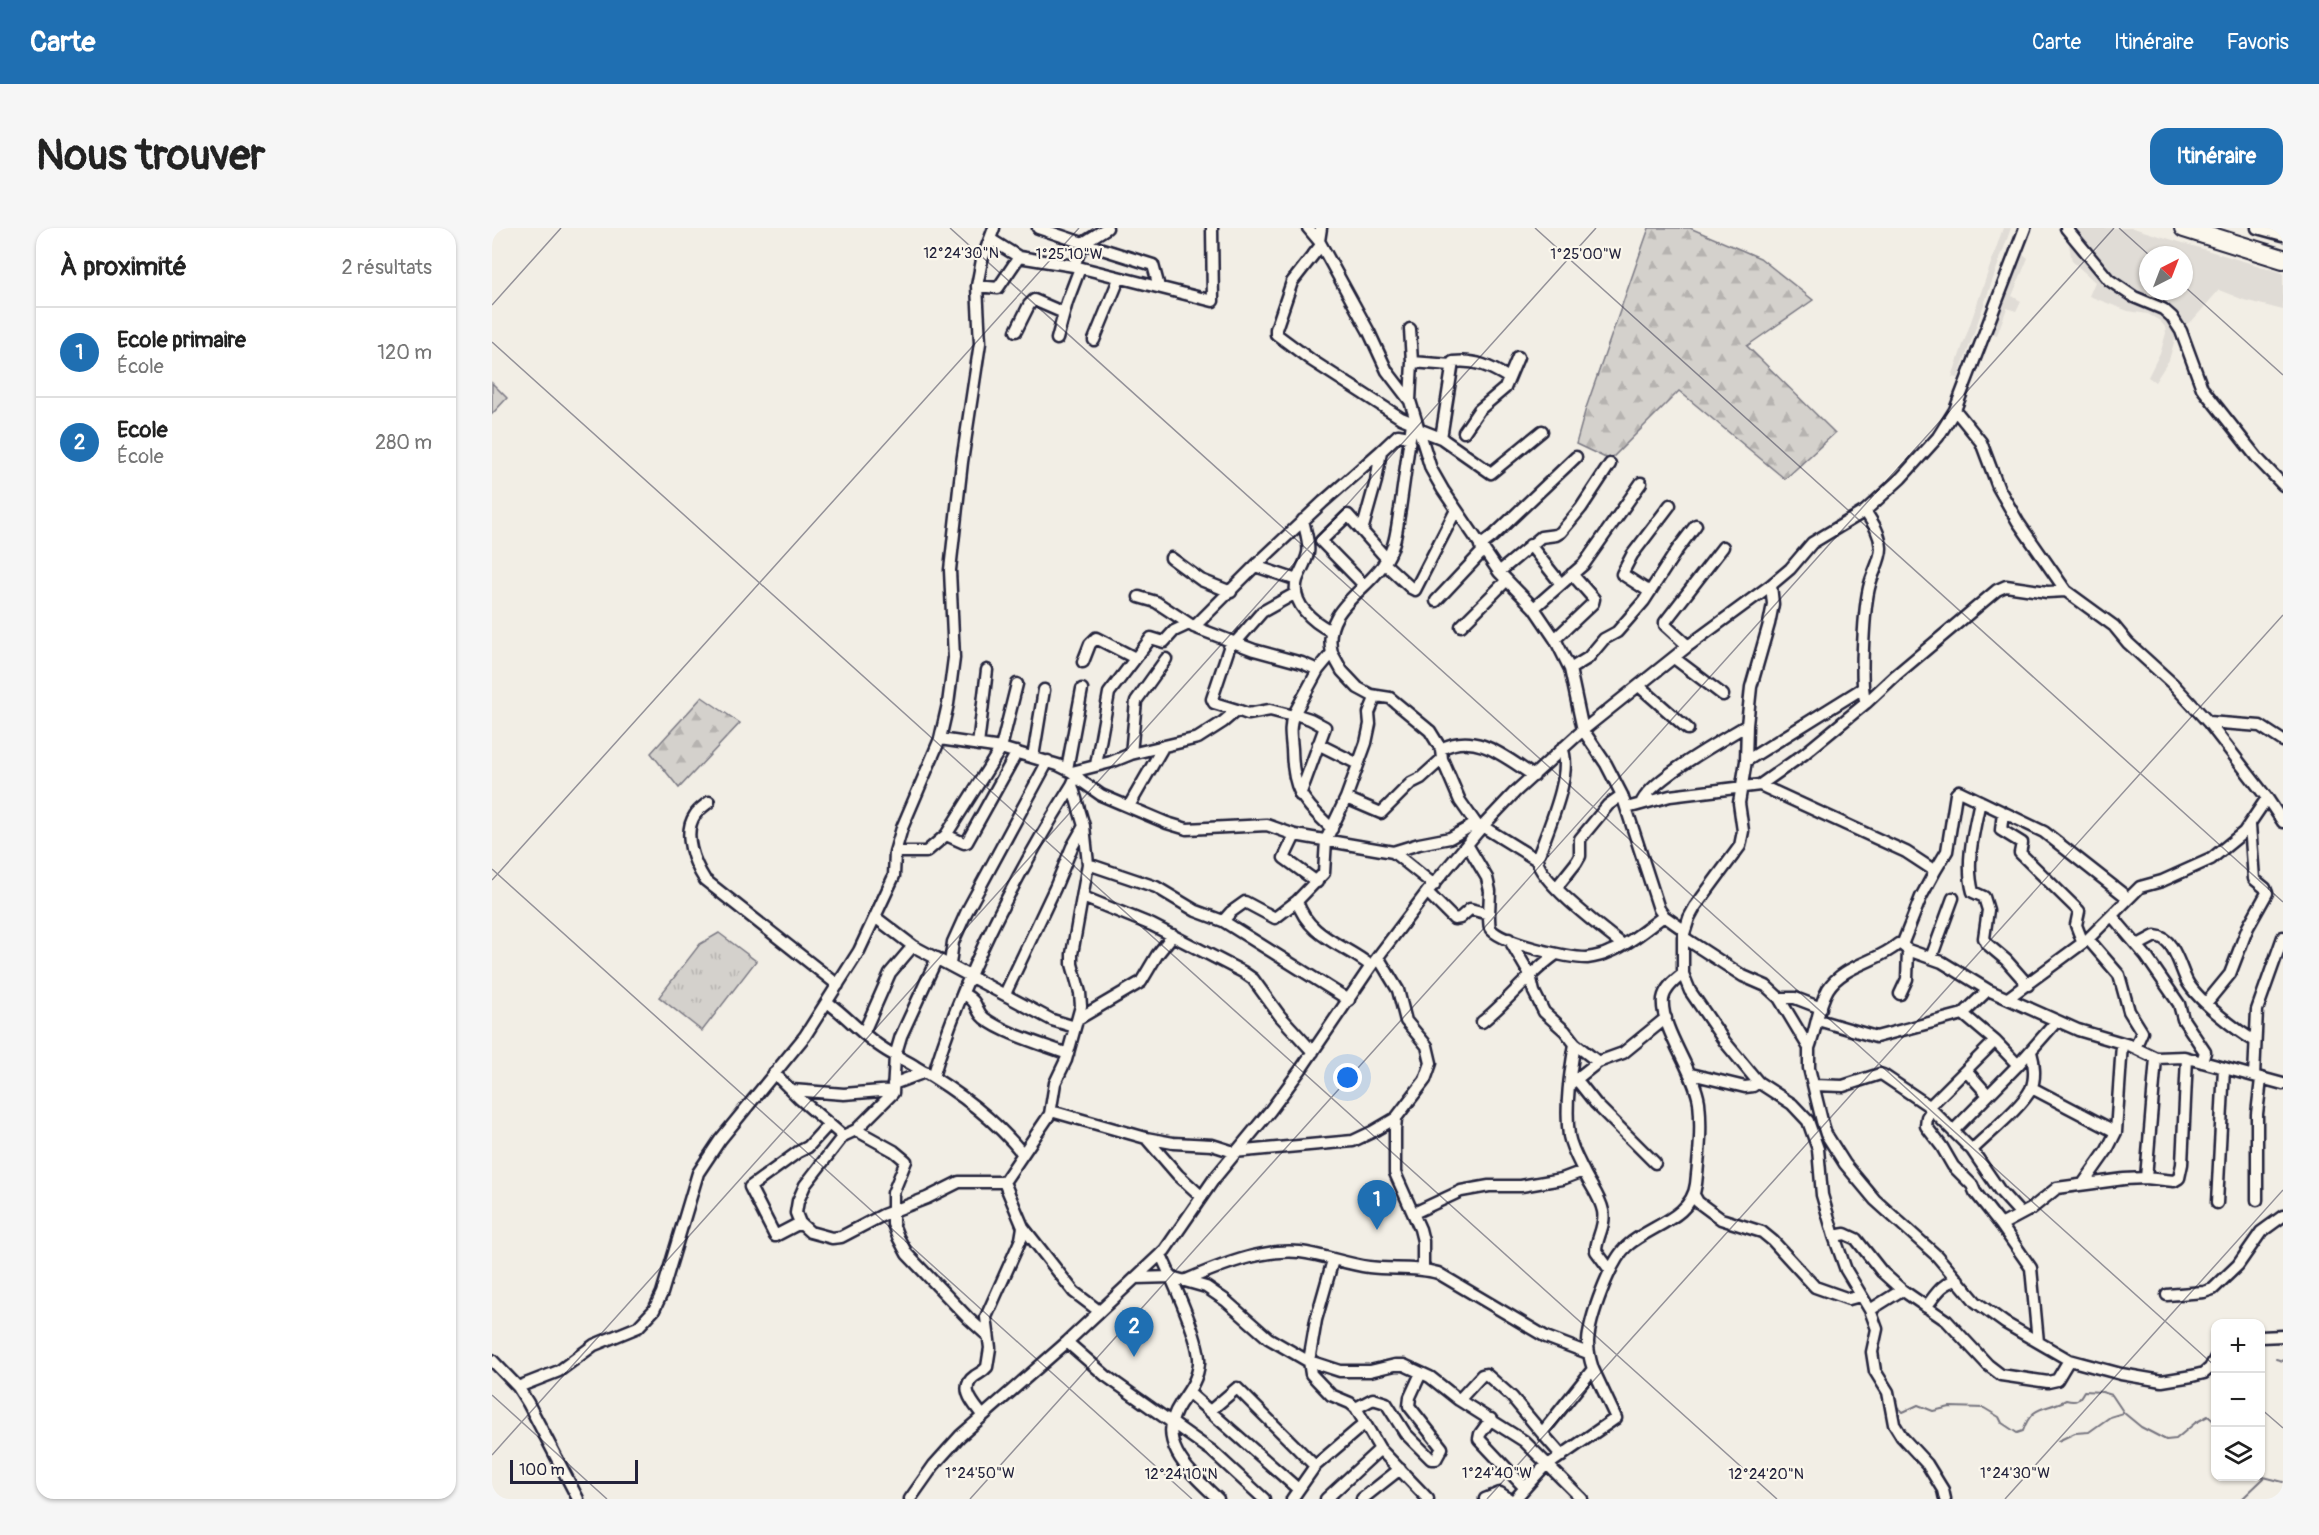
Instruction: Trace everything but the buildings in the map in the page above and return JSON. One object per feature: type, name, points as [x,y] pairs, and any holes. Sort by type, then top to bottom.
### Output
[{"type":"highway","points":[[2184,228],[2283,259]]},
{"type":"street","points":[[1038,228],[1152,265],[1160,287]]},
{"type":"street","points":[[1058,339],[1083,243],[1107,228]]},
{"type":"street","points":[[518,1387],[559,1371],[594,1345],[638,1327],[654,1310],[662,1293],[695,1179],[720,1140],[805,1036],[860,951],[894,876],[896,852],[904,822],[940,739],[954,658],[951,570],[962,462],[980,343],[977,286],[990,233],[1019,257],[1077,267],[1213,301],[1212,228]]},
{"type":"street","points":[[1308,228],[1320,243],[1369,332],[1387,371],[1410,401]]},
{"type":"street","points":[[1321,228],[1320,243],[1292,282],[1276,334],[1311,360],[1415,425],[1441,438],[1492,473],[1542,431]]},
{"type":"street","points":[[910,1499],[934,1465],[982,1415],[1067,1342],[1161,1255],[1201,1196],[1234,1152],[1270,1111],[1313,1052],[1371,966],[1468,846],[1479,827],[1583,730],[1688,646],[1771,585],[1812,543],[1865,511],[1938,437],[1955,410],[2025,228]]},
{"type":"street","points":[[2066,228],[2109,280],[2134,297],[2163,309],[2172,317],[2181,331],[2202,388],[2258,459],[2283,484]]},
{"type":"street","points":[[2247,247],[2255,228],[2283,235]]},
{"type":"street","points":[[977,286],[998,288],[1019,257]]},
{"type":"street","points":[[1094,340],[1119,279]]},
{"type":"street","points":[[1016,331],[1030,303],[1034,300],[1064,313]]},
{"type":"street","points":[[1410,329],[1412,362],[1410,401],[1415,425],[1431,469],[1482,548],[1503,576],[1534,608],[1555,639],[1570,669],[1583,730],[1606,764],[1622,795],[1659,909],[1684,934],[1743,976],[1766,986],[1779,998],[1809,1048]]},
{"type":"street","points":[[1464,432],[1479,410],[1500,393],[1518,357]]},
{"type":"street","points":[[1441,438],[1451,365],[1454,361],[1478,363],[1509,378]]},
{"type":"street","points":[[1412,362],[1451,365]]},
{"type":"street","points":[[1955,410],[1981,442],[1998,487],[2018,522],[2066,591],[2114,626],[2208,722],[2283,822]]},
{"type":"street","points":[[1415,425],[1409,437],[1394,540],[1385,561],[1340,611],[1331,631],[1332,653],[1352,684],[1365,693],[1390,699],[1430,731],[1442,754],[1460,801],[1479,827],[1537,860]]},
{"type":"street","points":[[1096,765],[1107,698],[1113,686],[1151,639],[1164,642],[1174,631],[1192,626],[1398,435],[1409,437]]},
{"type":"street","points":[[1362,531],[1376,481],[1381,451]]},
{"type":"street","points":[[1436,601],[1493,536],[1576,457]]},
{"type":"street","points":[[1461,626],[1530,545],[1541,537],[1561,532],[1581,508],[1611,464]]},
{"type":"street","points":[[1534,608],[1591,555],[1641,483]]},
{"type":"street","points":[[1650,592],[1622,574],[1632,555],[1670,505]]},
{"type":"street","points":[[1331,631],[1316,622],[1302,607],[1296,593],[1297,580],[1308,553],[1347,515],[1385,561],[1415,590],[1456,510]]},
{"type":"street","points":[[1865,511],[1878,532],[1881,551],[1869,586],[1863,657],[1863,688],[1866,704]]},
{"type":"street","points":[[1304,520],[1308,553]]},
{"type":"street","points":[[1570,669],[1588,658],[1604,639],[1617,632],[1650,592],[1696,525]]},
{"type":"street","points":[[1321,541],[1364,585]]},
{"type":"street","points":[[1530,545],[1561,584]]},
{"type":"street","points":[[1688,646],[1665,625],[1665,622],[1723,547]]},
{"type":"street","points":[[1171,558],[1201,580],[1231,592]]},
{"type":"street","points":[[1255,566],[1297,580]]},
{"type":"street","points":[[1555,639],[1593,603],[1594,599],[1572,574]]},
{"type":"street","points":[[1771,585],[1773,604],[1751,687],[1746,761],[1739,803],[1743,831],[1740,846],[1695,906],[1684,934],[1683,974],[1690,991],[1725,1042],[1758,1082],[1792,1104],[1808,1121],[1818,1149],[1822,1195],[1834,1236],[1846,1270],[1870,1310],[1877,1332],[1872,1352],[1875,1371],[1888,1392],[1894,1424],[1902,1437],[1927,1464],[1943,1490],[1945,1499]]},
{"type":"street","points":[[1627,808],[1670,796],[1760,785],[1804,754],[1866,704],[1896,675],[1997,590],[2006,586],[2047,592],[2066,591]]},
{"type":"street","points":[[1296,593],[1262,612],[1233,642],[1212,699],[1214,703],[1248,714],[1270,710],[1294,715],[1324,726],[1300,795]]},
{"type":"street","points":[[1140,597],[1156,602],[1192,626],[1266,655],[1302,663],[1318,670]]},
{"type":"street","points":[[1083,662],[1090,644],[1096,638],[1135,658]]},
{"type":"street","points":[[1332,653],[1318,670],[1290,725],[1292,766],[1296,787],[1300,795],[1332,829]]},
{"type":"street","points":[[1674,658],[1723,695]]},
{"type":"street","points":[[1131,754],[1136,701],[1166,659]]},
{"type":"street","points":[[978,745],[987,670]]},
{"type":"street","points":[[896,852],[926,852],[946,835],[1001,748],[1017,684]]},
{"type":"street","points":[[1640,686],[1688,729]]},
{"type":"street","points":[[1746,761],[1863,688]]},
{"type":"street","points":[[1004,1182],[1051,1111],[1055,1083],[1068,1054],[1081,1006],[1072,954],[1088,864],[1084,826],[1072,775],[1082,689]]},
{"type":"street","points":[[1033,756],[1044,690]]},
{"type":"street","points":[[1223,921],[1245,902],[1273,918],[1297,901],[1325,871],[1326,840],[1346,798],[1358,764],[1370,724],[1369,713],[1376,696]]},
{"type":"street","points":[[792,1090],[844,1094],[893,1087],[929,1074],[970,978],[1072,775],[1131,754],[1198,738],[1237,710]]},
{"type":"street","points":[[2208,722],[2260,726],[2283,741]]},
{"type":"street","points":[[1641,804],[1646,793],[1674,771],[1747,725]]},
{"type":"street","points":[[940,739],[1001,748],[1048,761],[1095,791],[1167,823],[1187,829],[1268,825],[1295,835],[1393,852],[1450,838],[1479,827]]},
{"type":"street","points":[[1346,798],[1381,813],[1457,742],[1482,744],[1534,776]]},
{"type":"street","points":[[1318,744],[1358,764]]},
{"type":"street","points":[[1129,806],[1163,747]]},
{"type":"street","points":[[1562,748],[1565,761],[1562,789],[1537,860],[1538,868],[1556,888],[1623,945]]},
{"type":"street","points":[[946,835],[964,843],[968,842],[1017,752]]},
{"type":"street","points":[[950,964],[953,942],[963,920],[1048,761]]},
{"type":"street","points":[[1760,785],[1906,852],[1935,871]]},
{"type":"street","points":[[1900,994],[1907,979],[1905,947],[1921,897],[1947,851],[1956,794],[1959,791],[2044,832],[2128,898]]},
{"type":"street","points":[[1556,888],[1580,856],[1580,839],[1608,805],[1622,795]]},
{"type":"street","points":[[2008,998],[2086,941],[2140,886],[2162,880],[2211,859],[2244,832],[2267,798]]},
{"type":"street","points":[[1980,801],[1972,837],[1969,878],[1973,892],[1984,897],[1988,904],[1984,938],[1987,944],[2007,960],[2028,985]]},
{"type":"street","points":[[709,802],[693,818],[691,830],[693,856],[705,879],[838,985]]},
{"type":"street","points":[[2003,812],[2001,830],[2022,843],[2020,854],[2079,911],[2076,925],[2086,941],[2120,975],[2129,1011],[2142,1032],[2134,1048]]},
{"type":"street","points":[[2207,1002],[2230,974],[2248,927],[2267,893],[2265,888],[2254,879],[2250,825]]},
{"type":"street","points":[[1005,994],[1072,847],[1084,826]]},
{"type":"street","points":[[1295,835],[1284,858],[1317,882]]},
{"type":"street","points":[[1468,846],[1487,878],[1490,891],[1490,927],[1509,939],[1555,955],[1588,958],[1608,953],[1623,945],[1664,916]]},
{"type":"street","points":[[1393,852],[1431,889],[1454,919],[1460,918],[1473,909],[1489,914]]},
{"type":"street","points":[[1088,864],[1156,887],[1196,911],[1223,921],[1349,1000]]},
{"type":"street","points":[[1083,897],[1173,935],[1252,979],[1280,1016],[1313,1052]]},
{"type":"street","points":[[1931,958],[1953,898]]},
{"type":"street","points":[[1297,901],[1304,918],[1312,926],[1371,966]]},
{"type":"street","points":[[2112,916],[2138,945],[2178,1004],[2183,1019],[2205,1052],[2202,1062]]},
{"type":"street","points":[[875,917],[913,946],[950,964],[970,978],[1052,1020],[1076,1023],[1141,982],[1173,935]]},
{"type":"street","points":[[2138,945],[2155,936],[2163,938],[2172,949],[2190,986],[2237,1031],[2255,1041]]},
{"type":"street","points":[[2257,1200],[2255,1041],[2257,1011],[2283,936]]},
{"type":"street","points":[[1509,939],[1530,975],[1534,992],[1544,1011],[1575,1044],[1598,1062]]},
{"type":"street","points":[[2211,1366],[2204,1373],[2162,1380],[2094,1368],[2069,1360],[1976,1302],[1936,1256],[1875,1200],[1853,1176],[1826,1134],[1809,1068],[1809,1048],[1828,989],[1845,973],[1891,950],[1898,944],[1959,971],[1988,990],[2056,1022],[2134,1048],[2156,1058],[2187,1058],[2283,1084]]},
{"type":"street","points":[[864,1032],[890,973],[913,946]]},
{"type":"street","points":[[1482,1022],[1503,1005],[1530,975],[1555,955]]},
{"type":"street","points":[[1051,1111],[1146,1138],[1173,1143],[1212,1145],[1234,1152],[1353,1141],[1396,1118],[1425,1080],[1431,1063],[1427,1046],[1406,1021],[1398,990],[1378,957]]},
{"type":"street","points":[[937,958],[901,1036],[895,1056],[893,1087],[889,1098],[856,1130],[843,1136],[805,1185],[796,1213],[800,1223],[810,1232],[832,1238],[841,1237],[883,1215],[958,1182],[976,1184],[1004,1182]]},
{"type":"street","points":[[1683,974],[1669,987],[1663,998],[1666,1018],[1691,1074],[1698,1102],[1701,1136],[1694,1195],[1698,1202],[1721,1219],[1762,1232],[1815,1287],[1849,1299],[1860,1296]]},
{"type":"street","points":[[1818,1020],[1876,1037],[1963,1014],[1988,990]]},
{"type":"street","points":[[963,994],[973,999],[982,1017],[994,1024],[1068,1054]]},
{"type":"street","points":[[1779,998],[1795,998],[1821,1008]]},
{"type":"street","points":[[827,1002],[846,1015],[881,1048],[952,1089],[1003,1130],[1023,1154]]},
{"type":"street","points":[[1963,1014],[1995,1041],[2018,1065]]},
{"type":"street","points":[[1573,1082],[1598,1062],[1623,1053],[1666,1018]]},
{"type":"street","points":[[1936,1139],[1951,1129],[1988,1095],[2031,1052],[2056,1022]]},
{"type":"street","points":[[1995,1041],[1931,1109],[1926,1126],[1953,1166],[1973,1187],[2031,1268],[2038,1342]]},
{"type":"street","points":[[1575,1044],[1569,1137],[1583,1171],[1600,1199],[1604,1214],[1596,1251],[1610,1270]]},
{"type":"street","points":[[2084,1184],[2116,1132],[2122,1044]]},
{"type":"street","points":[[1972,1150],[2032,1088],[2034,1064],[2031,1052]]},
{"type":"street","points":[[2146,1178],[2156,1058]]},
{"type":"street","points":[[2001,1225],[2031,1209],[2057,1188],[2146,1178],[2174,1181],[2179,1178],[2182,1164],[2187,1058]]},
{"type":"street","points":[[2217,1203],[2224,1068]]},
{"type":"street","points":[[1966,1070],[1988,1095]]},
{"type":"street","points":[[774,1073],[843,1136]]},
{"type":"street","points":[[1691,1074],[1745,1087],[1754,1086],[1758,1082]]},
{"type":"street","points":[[1814,1085],[1843,1086],[1880,1074],[1931,1109],[1972,1150],[2000,1191],[2020,1214]]},
{"type":"street","points":[[1573,1082],[1655,1163]]},
{"type":"street","points":[[2032,1088],[2116,1132]]},
{"type":"street","points":[[1396,1118],[1395,1173],[1414,1213],[1423,1241],[1423,1269]]},
{"type":"street","points":[[800,1223],[776,1236],[750,1186],[808,1147],[830,1124]]},
{"type":"street","points":[[856,1130],[894,1151],[906,1161],[893,1193],[892,1213],[893,1224],[907,1254],[968,1318],[989,1336]]},
{"type":"street","points":[[1814,1134],[1826,1134]]},
{"type":"street","points":[[1146,1138],[1178,1175],[1201,1196]]},
{"type":"street","points":[[1414,1213],[1461,1191],[1489,1186],[1521,1186],[1562,1179],[1583,1171]]},
{"type":"street","points":[[1973,1187],[1988,1173]]},
{"type":"street","points":[[1004,1182],[1023,1227],[1074,1292],[1099,1311]]},
{"type":"street","points":[[1491,1419],[1479,1437],[1521,1495],[1547,1465],[1616,1418],[1588,1353],[1589,1334],[1610,1270],[1615,1259],[1628,1246],[1669,1220],[1694,1195]]},
{"type":"street","points":[[2167,1295],[2204,1292],[2213,1289],[2238,1265],[2261,1232],[2283,1216]]},
{"type":"street","points":[[982,1415],[967,1392],[972,1379],[987,1368],[989,1336],[986,1317],[1021,1239],[1023,1227]]},
{"type":"street","points":[[1834,1236],[1845,1234],[1856,1239],[1882,1272],[1902,1290],[1947,1321],[1988,1365],[2001,1375],[2048,1382],[2057,1380],[2069,1360]]},
{"type":"street","points":[[1184,1281],[1222,1265],[1266,1253],[1300,1252],[1380,1268],[1423,1269],[1438,1273],[1546,1337],[1588,1353]]},
{"type":"street","points":[[1161,1255],[1191,1327],[1199,1363],[1189,1393],[1179,1405],[1172,1422],[1170,1437],[1193,1474],[1218,1499]]},
{"type":"street","points":[[1333,1260],[1316,1320],[1309,1360],[1311,1374],[1330,1395],[1356,1408],[1380,1449],[1428,1499]]},
{"type":"street","points":[[1136,1278],[1171,1277],[1212,1290],[1268,1338],[1309,1360],[1340,1371],[1370,1371],[1404,1365],[1421,1373],[1439,1382],[1459,1400],[1524,1441],[1582,1499]]},
{"type":"street","points":[[1926,1308],[1944,1285],[1958,1280]]},
{"type":"street","points":[[1870,1310],[1902,1290]]},
{"type":"street","points":[[2265,1337],[2283,1335]]},
{"type":"street","points":[[1067,1342],[1106,1376],[1212,1451],[1264,1499]]},
{"type":"street","points":[[492,1360],[518,1387],[578,1499]]},
{"type":"street","points":[[1542,1433],[1593,1369]]},
{"type":"street","points":[[1356,1408],[1373,1399],[1383,1401],[1409,1438],[1431,1459],[1436,1459],[1442,1447],[1409,1406],[1410,1397],[1421,1373]]},
{"type":"street","points":[[1459,1400],[1483,1374],[1486,1374],[1512,1397],[1562,1456]]},
{"type":"street","points":[[1210,1411],[1237,1388],[1315,1466]]},
{"type":"street","points":[[1189,1393],[1298,1489]]},
{"type":"street","points":[[1292,1499],[1315,1466],[1364,1424]]},
{"type":"street","points":[[1326,1499],[1380,1449]]},
{"type":"street","points":[[1362,1499],[1400,1469]]},
{"type":"street","points":[[1373,1489],[1380,1499]]},
{"type":"street","points":[[1485,1499],[1500,1492],[1509,1499]]},
{"type":"shaded area","points":[[2003,228],[2011,228],[1958,378],[1952,377]]},
{"type":"shaded area","points":[[2066,228],[2133,228],[2193,246],[2283,273],[2283,310],[2244,300],[2219,290],[2192,321],[2175,330],[2169,360],[2155,382],[2148,377],[2161,351],[2166,333],[2165,327],[2148,314],[2128,311],[2089,296],[2095,282],[2072,261]]},
{"type":"shaded area","points":[[2023,254],[2028,258],[2012,296],[2021,301],[2016,311],[2007,308],[1997,335],[1986,332],[2007,277]]},
{"type":"green space","points":[[1649,228],[1690,228],[1760,258],[1813,300],[1747,346],[1835,433],[1785,479],[1679,391],[1610,460],[1576,444],[1586,408]]},
{"type":"green space","points":[[492,383],[507,398],[492,414]]},
{"type":"green space","points":[[702,697],[740,723],[679,788],[651,753]]},
{"type":"green space","points":[[719,933],[756,961],[702,1031],[659,997],[700,944]]},
{"type":"waterway","points":[[1878,1347],[1879,1366],[1887,1381]]},
{"type":"waterway","points":[[2276,1359],[2283,1361]]},
{"type":"waterway","points":[[1896,1406],[1903,1412],[1918,1405],[1933,1411],[1950,1407],[1984,1408],[1999,1417],[2002,1423],[2017,1433],[2023,1431],[2030,1416],[2035,1412],[2066,1400],[2077,1400],[2084,1391],[2102,1392],[2112,1395],[2124,1413],[2141,1427],[2166,1440],[2176,1439],[2195,1423],[2208,1416],[2211,1419]]},
{"type":"waterway","points":[[2058,1441],[2075,1433],[2089,1432],[2110,1417],[2123,1413]]},
{"type":"waterway","points":[[2265,1477],[2283,1482]]},
{"type":"waterway","points":[[2242,1499],[2261,1481]]},
{"type":"place","name":"Ecole primaire","points":[[1377,1230]]},
{"type":"place","name":"Ecole","points":[[1134,1357]]}]
